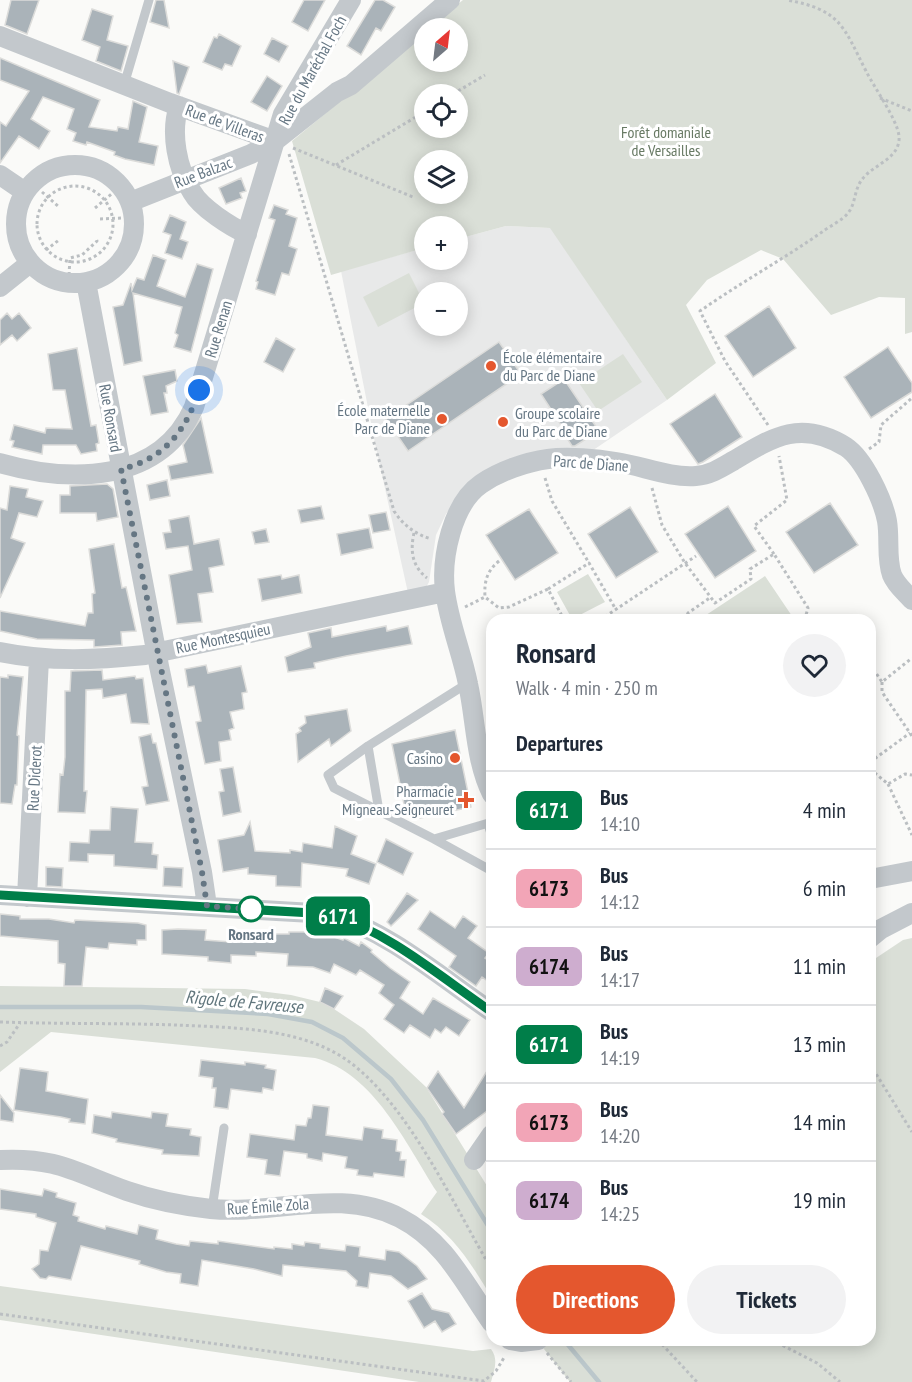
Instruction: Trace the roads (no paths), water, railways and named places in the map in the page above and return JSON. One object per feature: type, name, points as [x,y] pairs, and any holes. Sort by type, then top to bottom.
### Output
[{"type":"street","name":"Rue du Maréchal Foch","points":[[289,118],[351,0]]},
{"type":"street","name":"Rue de Villeras","points":[[0,36],[275,141],[289,118],[351,85],[450,0]]},
{"type":"street","points":[[179,106],[175,119],[177,152],[192,193],[236,229],[247,234]]},
{"type":"street","name":"Rue Balzac","points":[[128,202],[251,154],[275,141]]},
{"type":"street","name":"Rue Renan","points":[[0,463],[31,470],[68,474],[121,469],[142,463],[163,449],[179,433],[189,417],[275,141]]},
{"type":"street","points":[[70,165],[84,165],[98,169],[128,202],[134,232],[123,260],[112,270],[77,283],[54,280],[41,273],[30,263],[17,239],[15,223],[18,206],[25,192],[43,174],[70,165]]},
{"type":"street","points":[[0,175],[25,192]]},
{"type":"street","points":[[0,287],[30,263]]},
{"type":"street","name":"Rue Ronsard","points":[[77,283],[121,469],[207,906]]},
{"type":"street","name":"Parc de Diane","points":[[486,776],[480,758],[468,683],[445,592],[444,567],[447,543],[455,521],[469,496],[479,485],[502,472],[550,458],[615,461],[676,476],[697,476],[715,472],[763,443],[784,434],[810,434],[829,438],[858,457],[865,466],[887,520],[892,574],[912,600]]},
{"type":"street","name":"Rue Montesquieu","points":[[0,652],[39,659],[98,660],[156,652],[445,592]]},
{"type":"street","name":"Rue Diderot","points":[[27,897],[39,659]]},
{"type":"street","points":[[876,878],[912,871]]},
{"type":"street","points":[[0,895],[313,912],[350,920],[381,936],[486,1008]]},
{"type":"street","points":[[876,933],[912,913]]},
{"type":"street","points":[[474,1160],[486,1143]]},
{"type":"street","name":"Rue Émile Zola","points":[[0,1160],[27,1159],[56,1163],[127,1191],[212,1209],[252,1210],[352,1203],[398,1216],[419,1228],[440,1247],[459,1269],[486,1313]]},
{"type":"lane","points":[[124,85],[149,0]]},
{"type":"lane","points":[[468,683],[368,746],[328,775],[334,788],[486,868]]},
{"type":"lane","points":[[368,746],[379,811]]},
{"type":"lane","points":[[434,839],[486,824]]},
{"type":"lane","points":[[212,1209],[224,1128]]},
{"type":"waterway","name":"Rigole de Favreuse","points":[[0,1007],[141,1007],[268,1014],[312,1022],[343,1038],[391,1079],[423,1120],[486,1222]]},
{"type":"waterway","name":"Rigole de Favreuse","points":[[569,1346],[599,1382]]},
{"type":"place","name":"École élémentaire du Parc de Diane","points":[[491,366]]},
{"type":"place","name":"École maternelle Parc de Diane","points":[[442,419]]},
{"type":"place","name":"Groupe scolaire du Parc de Diane","points":[[503,422]]},
{"type":"place","name":"Casino","points":[[455,758]]},
{"type":"place","name":"Pharmacie Migneau-Seigneuret","points":[[466,800]]},
{"type":"place","name":"Ronsard","points":[[251,909]]},
{"type":"park label","name":"Forêt domaniale de Versailles","points":[[666,141]]}]
